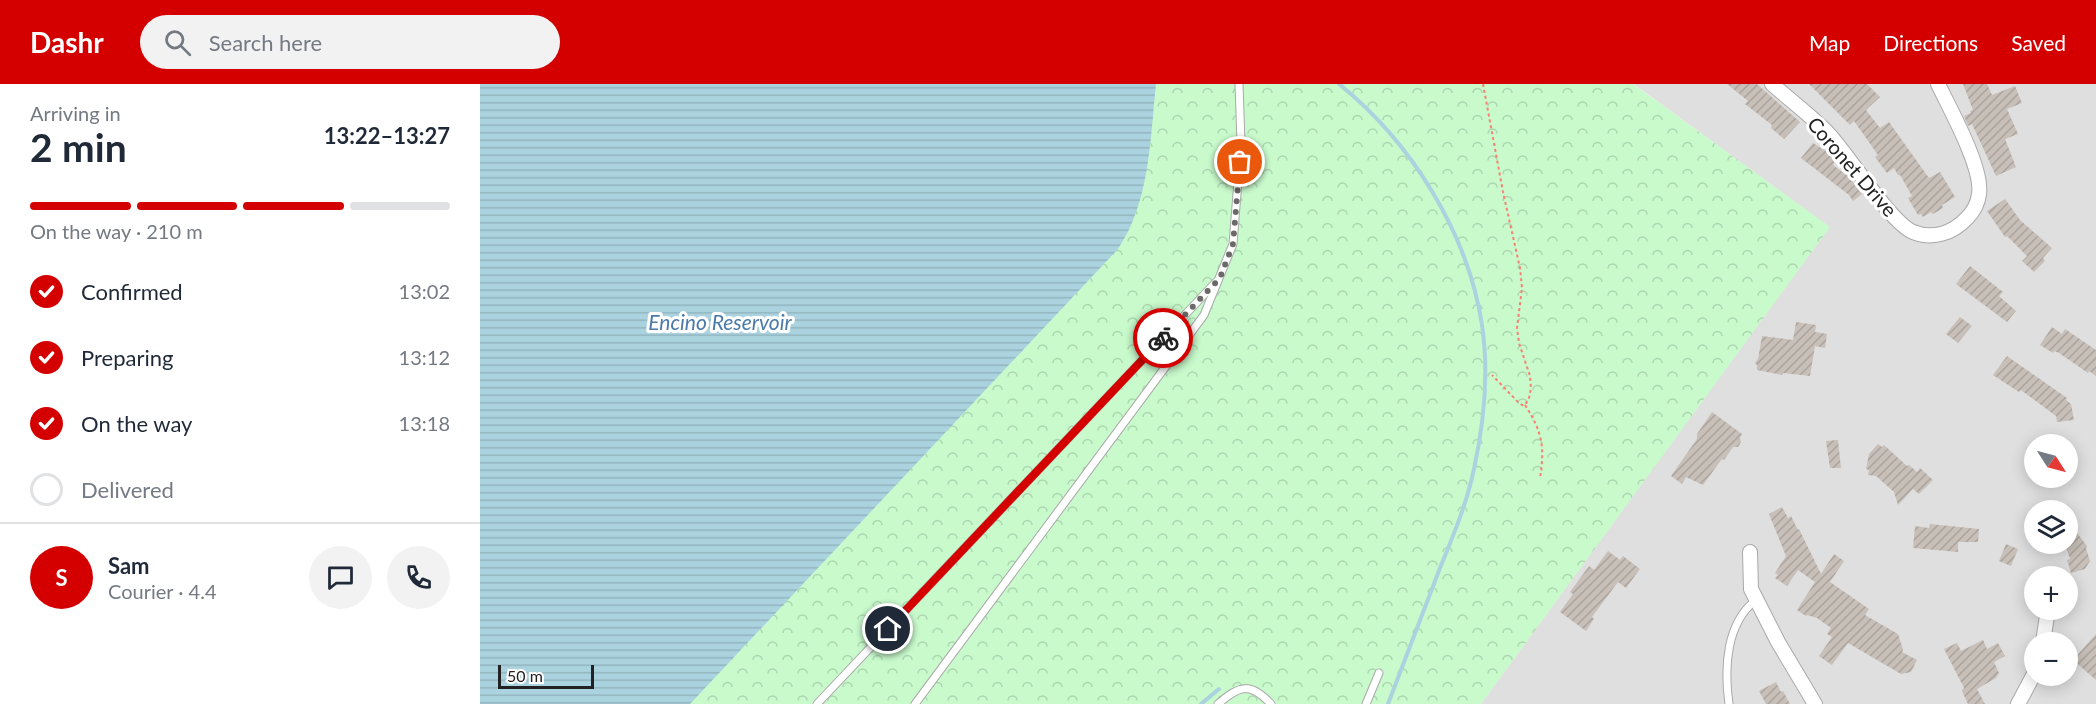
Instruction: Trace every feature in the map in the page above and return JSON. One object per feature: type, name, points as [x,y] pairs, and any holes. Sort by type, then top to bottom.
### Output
[{"type":"street","name":"Coronet Drive","points":[[1772,84],[1827,132],[1897,220],[1912,231],[1931,236],[1946,233],[1963,222],[1973,211],[1980,194],[1975,165],[1938,84]]},
{"type":"street","points":[[1750,552],[1751,589],[1778,642],[1815,704]]},
{"type":"street","points":[[2018,704],[2028,686]]},
{"type":"lane","points":[[915,704],[1204,315],[1233,244],[1241,143],[1239,84]]},
{"type":"lane","points":[[817,704],[1220,278]]},
{"type":"lane","points":[[1729,704],[1727,663],[1730,642],[1738,619],[1746,607],[1756,600]]},
{"type":"lane","points":[[1366,704],[1378,673]]},
{"type":"lane","points":[[1218,704],[1231,693],[1245,687],[1259,691],[1271,704]]},
{"type":"path","points":[[1483,84],[1520,268],[1522,288],[1517,328],[1531,388],[1525,405]]},
{"type":"path","points":[[1492,375],[1518,402],[1525,405],[1540,434],[1543,459],[1540,478]]},
{"type":"shaded area","points":[[1634,84],[2096,84],[2096,704],[1481,704],[1829,227]]},
{"type":"green space","name":"Encino Reservoir","points":[[480,84],[1633,84],[1830,227],[1481,704],[480,704]]},
{"type":"water","name":"Encino Reservoir","points":[[480,84],[1156,84],[1150,148],[1143,190],[1129,230],[1118,249],[690,704],[480,704]]},
{"type":"building","points":[[1727,84],[1757,84],[1800,122],[1784,139],[1771,128],[1772,125],[1745,104],[1748,101]]},
{"type":"building","points":[[1809,84],[1867,84],[1880,97],[1866,110],[1880,128],[1889,122],[1929,178],[1940,172],[1955,197],[1933,214],[1931,212],[1923,217],[1921,214],[1918,215],[1908,198],[1912,196],[1900,175],[1894,168],[1887,173],[1875,157],[1878,155],[1854,121],[1850,125]]},
{"type":"building","points":[[1963,84],[1987,84],[1992,95],[2015,86],[2022,103],[2007,109],[2018,134],[2005,139],[2016,167],[1996,176],[1972,124],[1968,126],[1964,116],[1973,110]]},
{"type":"building","points":[[1813,143],[1832,155],[1836,160],[1833,165],[1849,177],[1862,194],[1853,201],[1849,195],[1801,158]]},
{"type":"building","points":[[2005,199],[2020,220],[2052,248],[2043,258],[2045,261],[2034,272],[2022,261],[2027,256],[2007,236],[2005,237],[1987,211]]},
{"type":"building","points":[[1970,266],[2003,292],[1999,296],[2016,311],[2007,322],[1956,284]]},
{"type":"building","points":[[1960,317],[1972,326],[1958,343],[1946,334]]},
{"type":"building","points":[[1796,322],[1816,325],[1815,332],[1827,334],[1825,348],[1815,346],[1810,376],[1783,373],[1782,375],[1757,370],[1755,363],[1758,359],[1762,336],[1793,340]]},
{"type":"building","points":[[2052,327],[2062,334],[2065,329],[2096,350],[2096,376],[2059,353],[2054,351],[2053,353],[2040,345]]},
{"type":"building","points":[[2007,356],[2067,398],[2066,400],[2071,404],[2074,420],[2057,422],[2056,416],[2021,390],[2019,392],[1993,375]]},
{"type":"building","points":[[1712,412],[1742,434],[1741,442],[1738,447],[1733,447],[1724,460],[1722,459],[1703,485],[1686,477],[1682,484],[1671,476],[1697,439],[1697,434]]},
{"type":"building","points":[[1838,440],[1841,468],[1830,468],[1826,441]]},
{"type":"building","points":[[1878,444],[1882,447],[1884,445],[1917,472],[1920,468],[1933,480],[1919,494],[1913,489],[1898,505],[1894,492],[1876,476],[1868,475],[1869,470],[1866,469],[1869,454]]},
{"type":"building","points":[[1782,507],[1788,518],[1791,516],[1799,529],[1821,574],[1834,554],[1844,561],[1830,582],[1869,609],[1865,615],[1898,634],[1902,652],[1917,660],[1911,672],[1901,674],[1848,643],[1832,665],[1819,656],[1832,637],[1827,634],[1831,628],[1817,618],[1806,616],[1797,610],[1815,582],[1798,570],[1787,586],[1775,578],[1778,575],[1775,573],[1786,556],[1769,514]]},
{"type":"building","points":[[1930,524],[1979,529],[1978,542],[1958,542],[1958,552],[1913,548],[1915,526],[1929,528]]},
{"type":"building","points":[[2078,534],[2087,546],[2090,561],[2085,569],[2078,571],[2078,566],[2069,566],[2067,560],[2070,559],[2068,554],[2078,554]]},
{"type":"building","points":[[2006,544],[2018,549],[2011,566],[1999,561]]},
{"type":"building","points":[[1608,551],[1620,560],[1623,556],[1640,569],[1626,588],[1618,582],[1592,617],[1594,619],[1586,631],[1560,612],[1573,594],[1570,592],[1589,566],[1594,570]]},
{"type":"building","points":[[2096,634],[2096,680],[2078,664],[2078,654]]},
{"type":"building","points":[[1983,640],[1987,649],[1998,643],[2005,656],[1994,662],[1999,673],[1996,678],[1977,689],[1985,704],[1968,704],[1962,691],[1964,688],[1944,649],[1957,643],[1961,651]]},
{"type":"building","points":[[1776,682],[1790,704],[1766,704],[1759,691]]},
{"type":"waterway","points":[[1339,84],[1390,133],[1412,161],[1450,224],[1475,291],[1484,343],[1483,416],[1471,482],[1388,704]]},
{"type":"waterway","points":[[1201,704],[1219,689]]},
{"type":"way so far","points":[[1163,338],[1220,278],[1233,244],[1240,162]]},
{"type":"route","points":[[888,629],[1163,338]]}]
